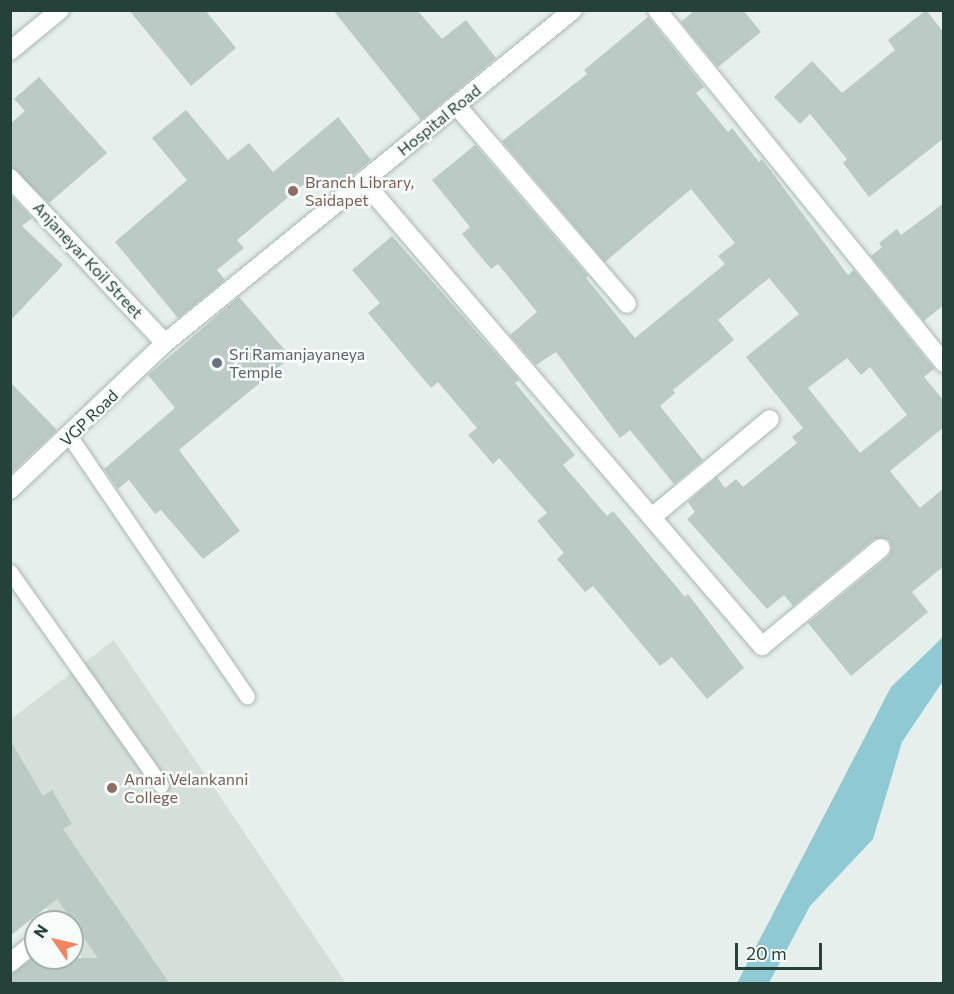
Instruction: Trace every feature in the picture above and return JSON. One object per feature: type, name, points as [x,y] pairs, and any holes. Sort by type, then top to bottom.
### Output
[{"type":"street","points":[[10,51],[60,10]]},
{"type":"street","name":"Hospital Road","points":[[165,343],[573,10]]},
{"type":"street","points":[[657,10],[944,363]]},
{"type":"street","points":[[456,105],[627,304]]},
{"type":"street","name":"Anjaneyar Koil Street","points":[[10,178],[165,343]]},
{"type":"street","points":[[363,181],[762,646],[881,548]]},
{"type":"street","name":"VGP Road","points":[[10,490],[70,437],[165,343]]},
{"type":"street","points":[[652,517],[770,419]]},
{"type":"street","points":[[10,963],[24,951]]},
{"type":"lane","points":[[70,437],[247,696]]},
{"type":"lane","points":[[10,572],[162,785]]},
{"type":"shaded area","name":"Annai Velankanni College","points":[[114,640],[346,983],[99,983],[84,961],[84,910],[48,910],[11,856],[10,720]]},
{"type":"water","points":[[943,637],[943,681],[902,742],[873,839],[810,906],[769,983],[737,983],[891,687]]},
{"type":"building","points":[[129,10],[205,10],[236,48],[191,86]]},
{"type":"building","points":[[333,10],[417,10],[442,39],[466,20],[496,58],[421,120]]},
{"type":"building","points":[[695,10],[743,10],[761,32],[718,67],[681,22]]},
{"type":"building","points":[[926,10],[944,33],[944,138],[869,197],[843,163],[847,159],[810,114],[800,124],[774,97],[812,61],[842,93],[895,50],[888,40]]},
{"type":"building","points":[[648,17],[704,87],[696,93],[728,132],[732,128],[759,162],[762,159],[848,275],[854,270],[934,369],[924,377],[944,401],[944,427],[890,471],[920,508],[944,488],[944,566],[912,592],[928,612],[851,676],[808,623],[888,557],[892,547],[889,540],[874,539],[793,606],[784,595],[767,609],[687,519],[695,512],[688,502],[717,477],[725,488],[736,479],[743,487],[797,443],[792,437],[803,428],[746,357],[799,314],[769,278],[718,320],[734,340],[673,390],[675,393],[660,406],[703,460],[674,484],[630,430],[620,438],[556,352],[536,365],[510,335],[537,312],[498,264],[491,269],[462,234],[470,227],[432,180],[475,145],[588,276],[586,278],[635,338],[725,264],[718,256],[735,243],[691,189],[605,262],[502,141],[587,74],[584,70]],"holes":[[[847,358],[861,375],[870,367],[907,415],[860,453],[808,388]]]},
{"type":"building","points":[[39,77],[107,153],[49,203],[10,167],[10,124],[25,111],[14,99]]},
{"type":"building","points":[[186,110],[228,160],[249,143],[273,172],[338,117],[371,160],[331,192],[316,174],[237,240],[244,248],[217,270],[225,280],[178,318],[115,242],[187,180],[152,138]]},
{"type":"building","points":[[10,195],[32,218],[22,226],[63,265],[10,321]]},
{"type":"building","points":[[944,203],[944,305],[924,321],[871,256],[882,247],[879,243],[897,229],[901,235]]},
{"type":"building","points":[[392,236],[519,380],[515,383],[575,455],[563,465],[607,516],[613,511],[685,597],[688,594],[744,668],[707,699],[672,657],[660,666],[593,586],[585,592],[557,559],[564,553],[537,521],[547,513],[499,458],[493,464],[468,435],[477,428],[438,382],[431,388],[368,313],[380,303],[352,270]]},
{"type":"building","points":[[239,297],[291,357],[179,450],[240,531],[203,559],[161,510],[155,514],[129,480],[118,489],[104,469],[175,408],[148,375]]},
{"type":"building","points":[[10,382],[57,430],[10,474]]},
{"type":"building","points":[[10,740],[43,796],[52,790],[72,824],[63,829],[170,984],[10,984],[10,974],[24,964],[24,970],[84,970],[84,958],[98,958],[84,938],[84,910],[65,910],[57,899],[43,910],[24,910],[24,925],[10,936]]},
{"type":"place","name":"Branch Library, Saidapet","points":[[293,191]]},
{"type":"place","name":"Sri Ramanjayaneya Temple","points":[[217,363]]},
{"type":"place","name":"Annai Velankanni College","points":[[112,788]]}]
